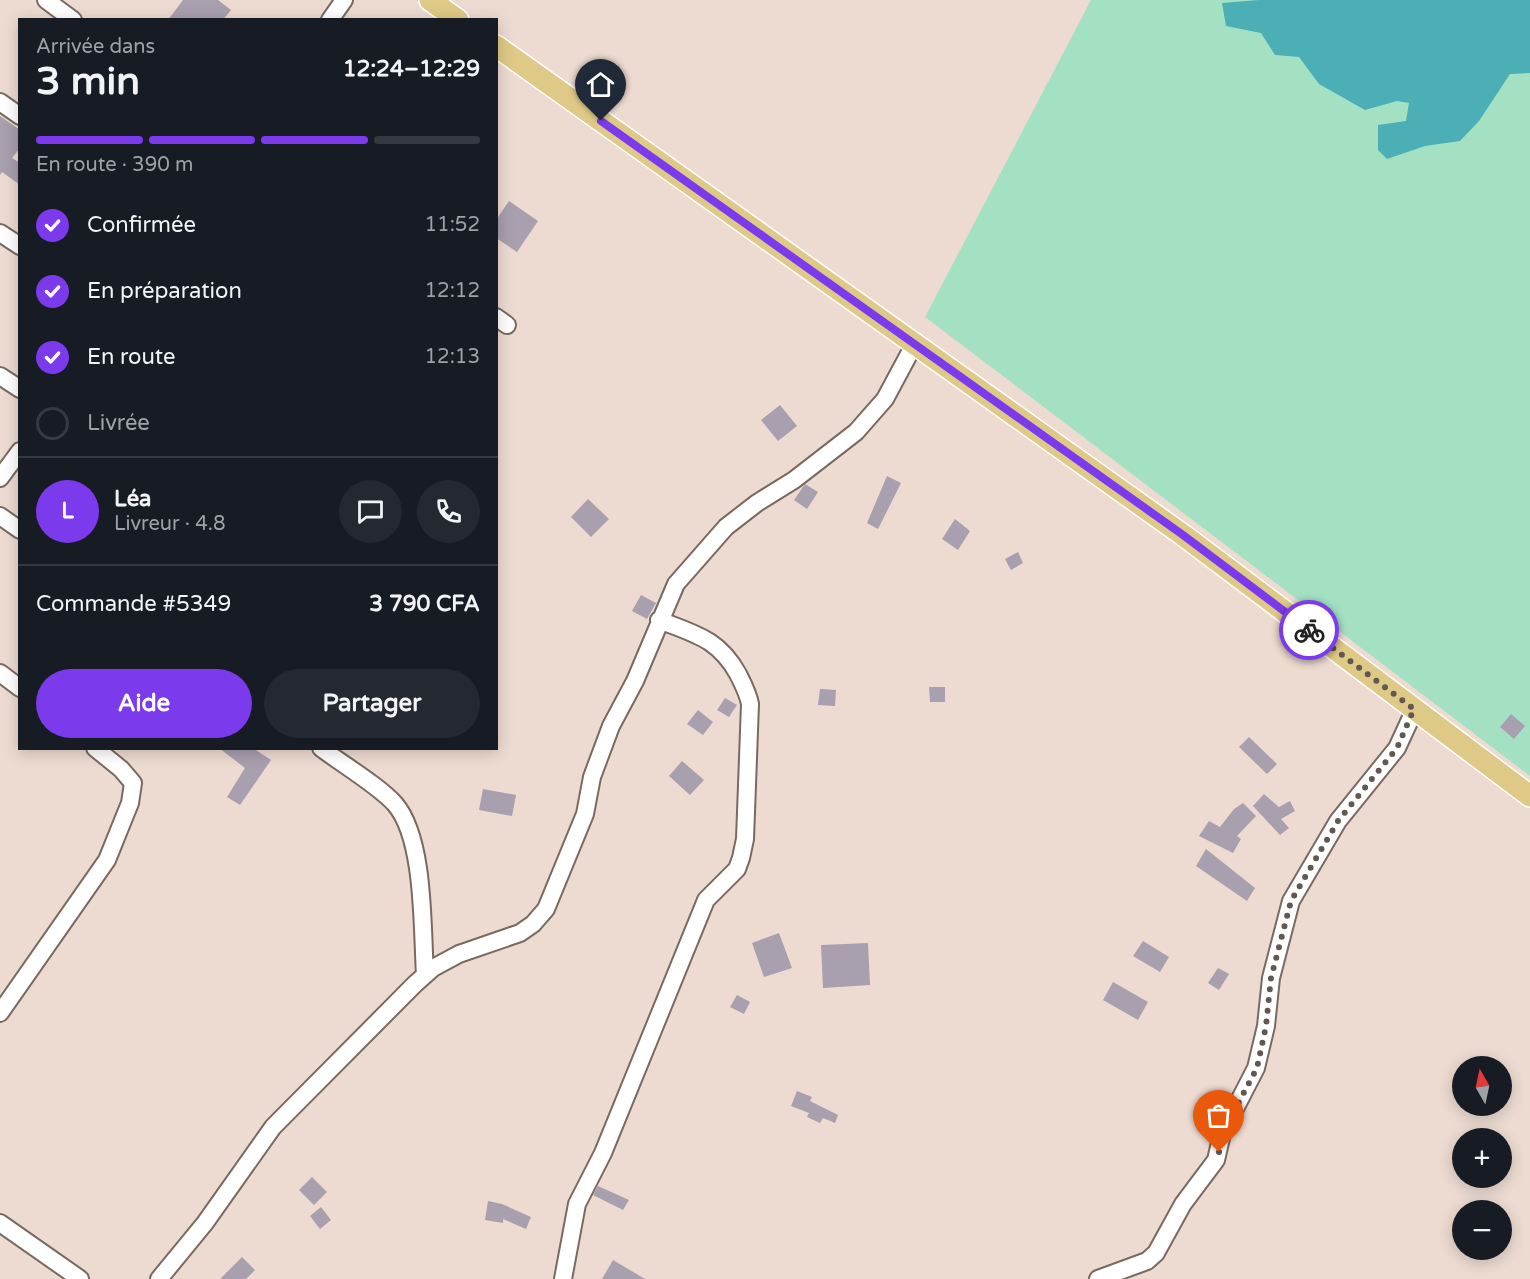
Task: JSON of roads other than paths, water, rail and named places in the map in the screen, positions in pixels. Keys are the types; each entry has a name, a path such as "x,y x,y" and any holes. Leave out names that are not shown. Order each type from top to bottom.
{"main road":[{"path":"430,0 455,18"},
{"path":"498,47 1183,535 1530,796"}],"street":[{"path":"46,0 70,18"},
{"path":"331,18 344,0"},
{"path":"0,102 18,115"},
{"path":"0,233 18,245"},
{"path":"159,1279 205,1224 273,1127 425,975 459,954 520,933 533,924 546,909 585,814 592,777 611,726 634,681 676,584 726,527 757,502 794,480 856,432 885,399 915,343"},
{"path":"0,376 18,388"},
{"path":"0,478 18,455"},
{"path":"0,516 18,529"},
{"path":"563,1279 577,1204 603,1153 706,900 737,869 745,838 750,704 747,691 727,655 718,646 710,640 659,620"},
{"path":"0,673 18,686"},
{"path":"1098,1279 1147,1261 1156,1253 1183,1204 1216,1160 1222,1134 1257,1068 1266,1026 1271,978 1291,901 1338,821 1397,748 1414,709"},
{"path":"1,1011 107,860 130,803 133,783 121,769 97,750"},
{"path":"324,750 394,802 408,823 415,844 425,975"},
{"path":"0,1223 80,1279"}],"water":[{"path":"1259,0 1530,0 1530,73 1510,74 1479,121 1460,141 1425,146 1387,159 1378,150 1378,125 1406,121 1409,103 1397,101 1365,110 1319,84 1299,57 1275,55 1261,33 1226,26 1222,3"}]}
